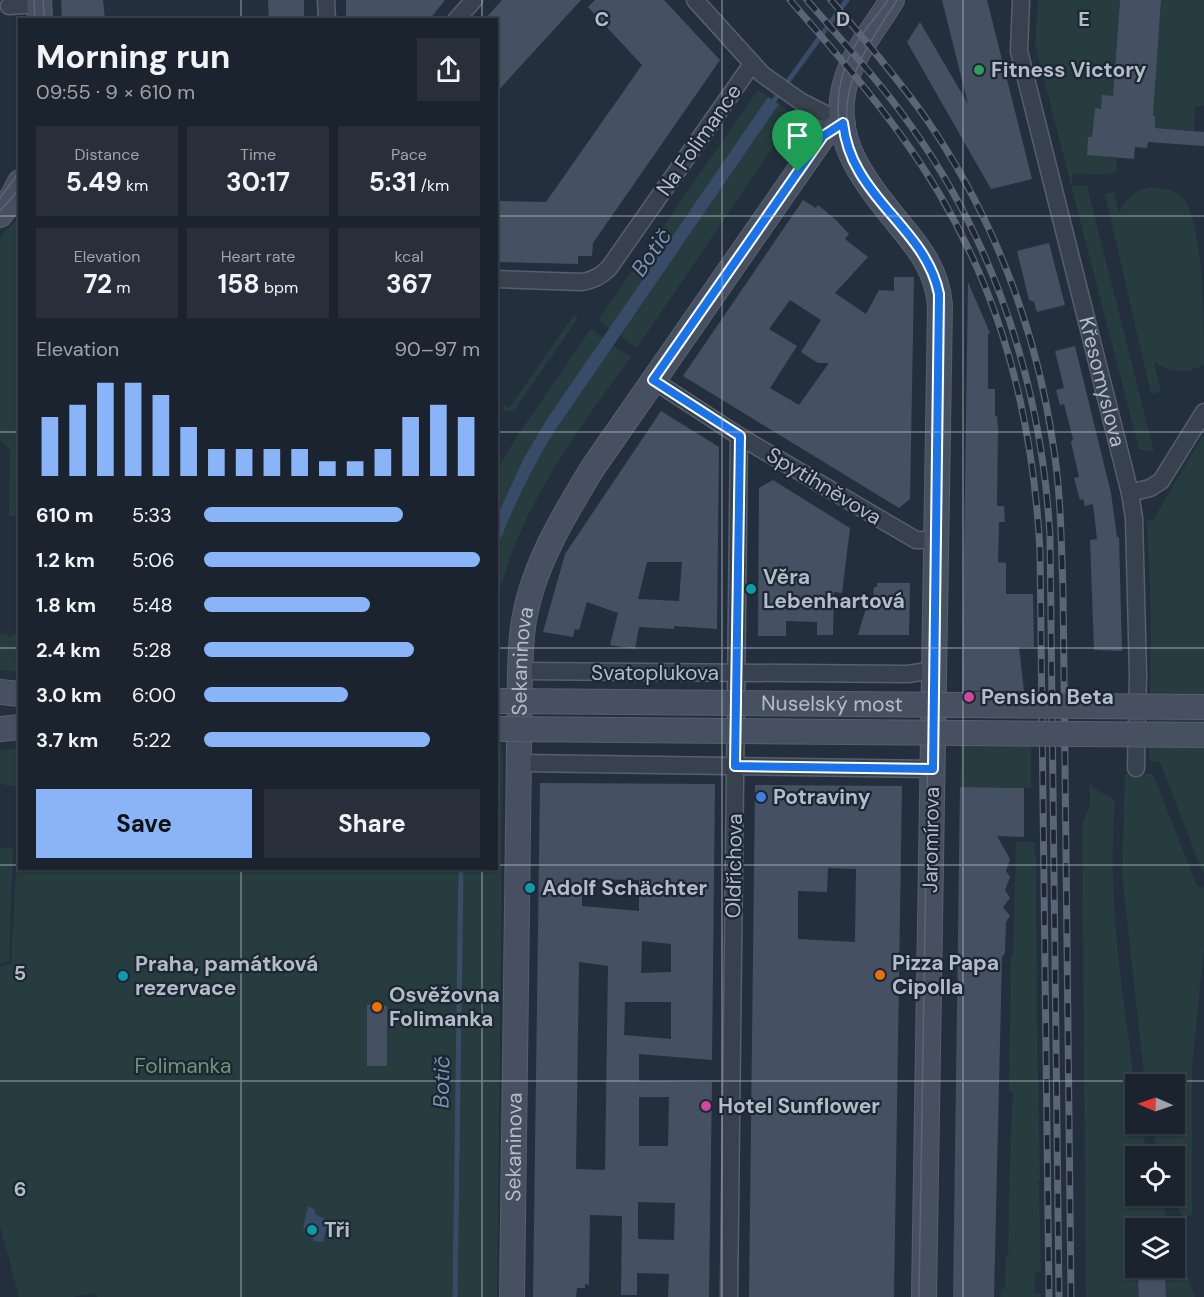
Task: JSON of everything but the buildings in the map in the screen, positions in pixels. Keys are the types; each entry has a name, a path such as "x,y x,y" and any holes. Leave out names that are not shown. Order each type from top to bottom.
{"main road":[{"path":"843,123 844,89 852,65 892,0"},
{"name":"Sekaninova","path":"512,1297 520,670 522,632 532,585 558,526 592,470 823,136 843,123"},
{"name":"Jaromírova","path":"843,123 850,154 859,172 926,258 937,285 940,304 924,1297"},
{"path":"0,204 18,183"},
{"path":"0,215 18,185"},
{"path":"0,692 18,694"},
{"name":"Nuselský most","path":"498,701 1204,707"},
{"path":"0,729 18,727"},
{"name":"Nuselský most","path":"498,729 1204,735"}],"street":[{"path":"326,0 327,18"},
{"path":"458,18 474,0"},
{"name":"Na Folimance","path":"695,0 757,69 800,101 843,123"},
{"name":"Křesomyslova","path":"1021,0 1019,51 1130,493 1134,518 1138,675 1136,768"},
{"path":"9,6 40,8"},
{"name":"Na Folimance","path":"498,279 582,282 603,274 757,69"},
{"name":"Spytihněvova","path":"653,380 740,436 915,540 932,540 936,543"},
{"path":"1130,493 1150,488 1161,481 1204,411"},
{"name":"Oldřichova","path":"729,1297 740,436"},
{"name":"Svatoplukova","path":"520,670 908,674 934,670"},
{"path":"520,763 933,769"}],"green space":[{"path":"1038,0 1120,0 1113,96 1101,109 1095,109 1092,137 1088,137 1087,154 1110,155 1110,158 1117,158 1116,173 1097,175 1073,173 1072,185 1087,186 1154,452 1139,449 1035,45"},
{"path":"1161,0 1204,0 1204,106 1195,106 1194,131 1155,128 1155,117 1153,116"},
{"path":"758,90 768,97 610,329 598,320"},
{"path":"779,104 791,113 791,120 637,348 620,336"},
{"path":"1150,187 1177,193 1184,199 1191,213 1196,231 1202,278 1204,347 1204,364 1198,368 1179,371 1154,362 1161,391 1151,394 1105,194 1114,192 1119,213 1131,196"},
{"path":"18,218 18,516 9,516 10,450 0,439 0,237"},
{"path":"574,315 578,318 514,411 506,412 502,406 509,408"},
{"path":"591,329 604,338 545,422 523,460 498,514 498,469 515,439"},
{"path":"613,345 631,357 570,444 534,504 506,569 498,599 498,545 513,506 533,466"},
{"path":"1204,434 1204,872 1160,762 1149,761 1151,615 1147,521 1153,520"},
{"path":"0,634 5,634 10,638 13,634 18,634 18,672 0,670"},
{"path":"962,720 1031,722 1031,788 960,787"},
{"name":"Folimanka","path":"498,723 503,759 497,1297 97,1297 95,1293 73,1297 19,1297 0,1226 0,967 11,964 18,833 18,870 498,870","holes":["377,1004 387,1006 387,1065 367,1065"]},
{"path":"18,748 17,786 0,784 0,750"},
{"path":"1125,774 1153,774 1197,886 1204,888 1204,947 1192,1066 1192,1215 1182,1217 1178,1206 1185,1206 1185,1146 1157,1146 1153,1134 1185,1134 1185,1074 1144,1074 1122,874"},
{"path":"1090,782 1093,788 1115,800 1114,908 1133,1074 1125,1074 1125,1134 1142,1134 1146,1146 1125,1146 1125,1206 1163,1206 1167,1218 1125,1218 1125,1278 1137,1278 1139,1297 1086,1297 1082,826 1090,805"},
{"path":"1016,842 1035,842 1036,856 1037,1016 1035,1020 1037,1020 1040,1181 1037,1184 1039,1185 1041,1272 1035,1273 1035,1293 1041,1293 1041,1297 1000,1297 1001,1289 1005,1289 1006,1256 1008,1255 1013,1092 1009,1091 1011,955 1013,955"},
{"path":"0,848 13,848 9,961 0,963"},
{"path":"1185,1268 1195,1297 1166,1297 1165,1278 1185,1278"}],"water":[{"path":"768,97 779,104 554,432 523,488 498,546 498,514 523,460 545,422"},
{"path":"308,1206 315,1210 315,1214 328,1221 323,1242 313,1241 314,1235 306,1234 308,1229 303,1228"}],"waterway":[{"name":"Botič","path":"770,106 847,0"},
{"name":"Botič","path":"455,1297 461,870"}],"tram line":[{"path":"34,0 35,18"},
{"path":"43,0 45,18"},
{"path":"888,0 849,57 839,93 838,111 844,147 850,164 869,196 920,260 927,274 935,308 919,1297"},
{"path":"897,0 862,57 848,96 847,117 849,138 863,170 928,254 941,282 945,305 941,547"},
{"path":"0,198 18,174"},
{"path":"0,211 18,190"}],"railway":[{"path":"790,0 900,134 932,182 960,231 983,281 1002,332 1028,439 1040,551 1049,1297"},
{"path":"807,0 911,126 941,172 968,220 991,270 1010,321 1037,427 1050,537 1059,1297"},
{"path":"831,0 925,117 971,193 1008,273 1023,315 1045,400 1058,480 1063,589 1071,1297"}],"place":[{"name":"Fitness Victory","path":"979,70"},
{"name":"Věra Lebenhartová","path":"751,589"},
{"name":"Pension Beta","path":"969,697"},
{"name":"Potraviny","path":"761,797"},
{"name":"Adolf Schӓchter","path":"530,888"},
{"name":"Pizza Papa Cipolla","path":"880,975"},
{"name":"Praha, památková rezervace","path":"123,976"},
{"name":"Osvěžovna Folimanka","path":"377,1007"},
{"name":"Hotel Sunflower","path":"706,1106"},
{"name":"Tři","path":"312,1230"}],"route":[{"path":"843,123 850,154 859,172 926,258 937,285 940,304 933,769 735,766 740,436 653,380 798,172 823,136 843,123"}]}
